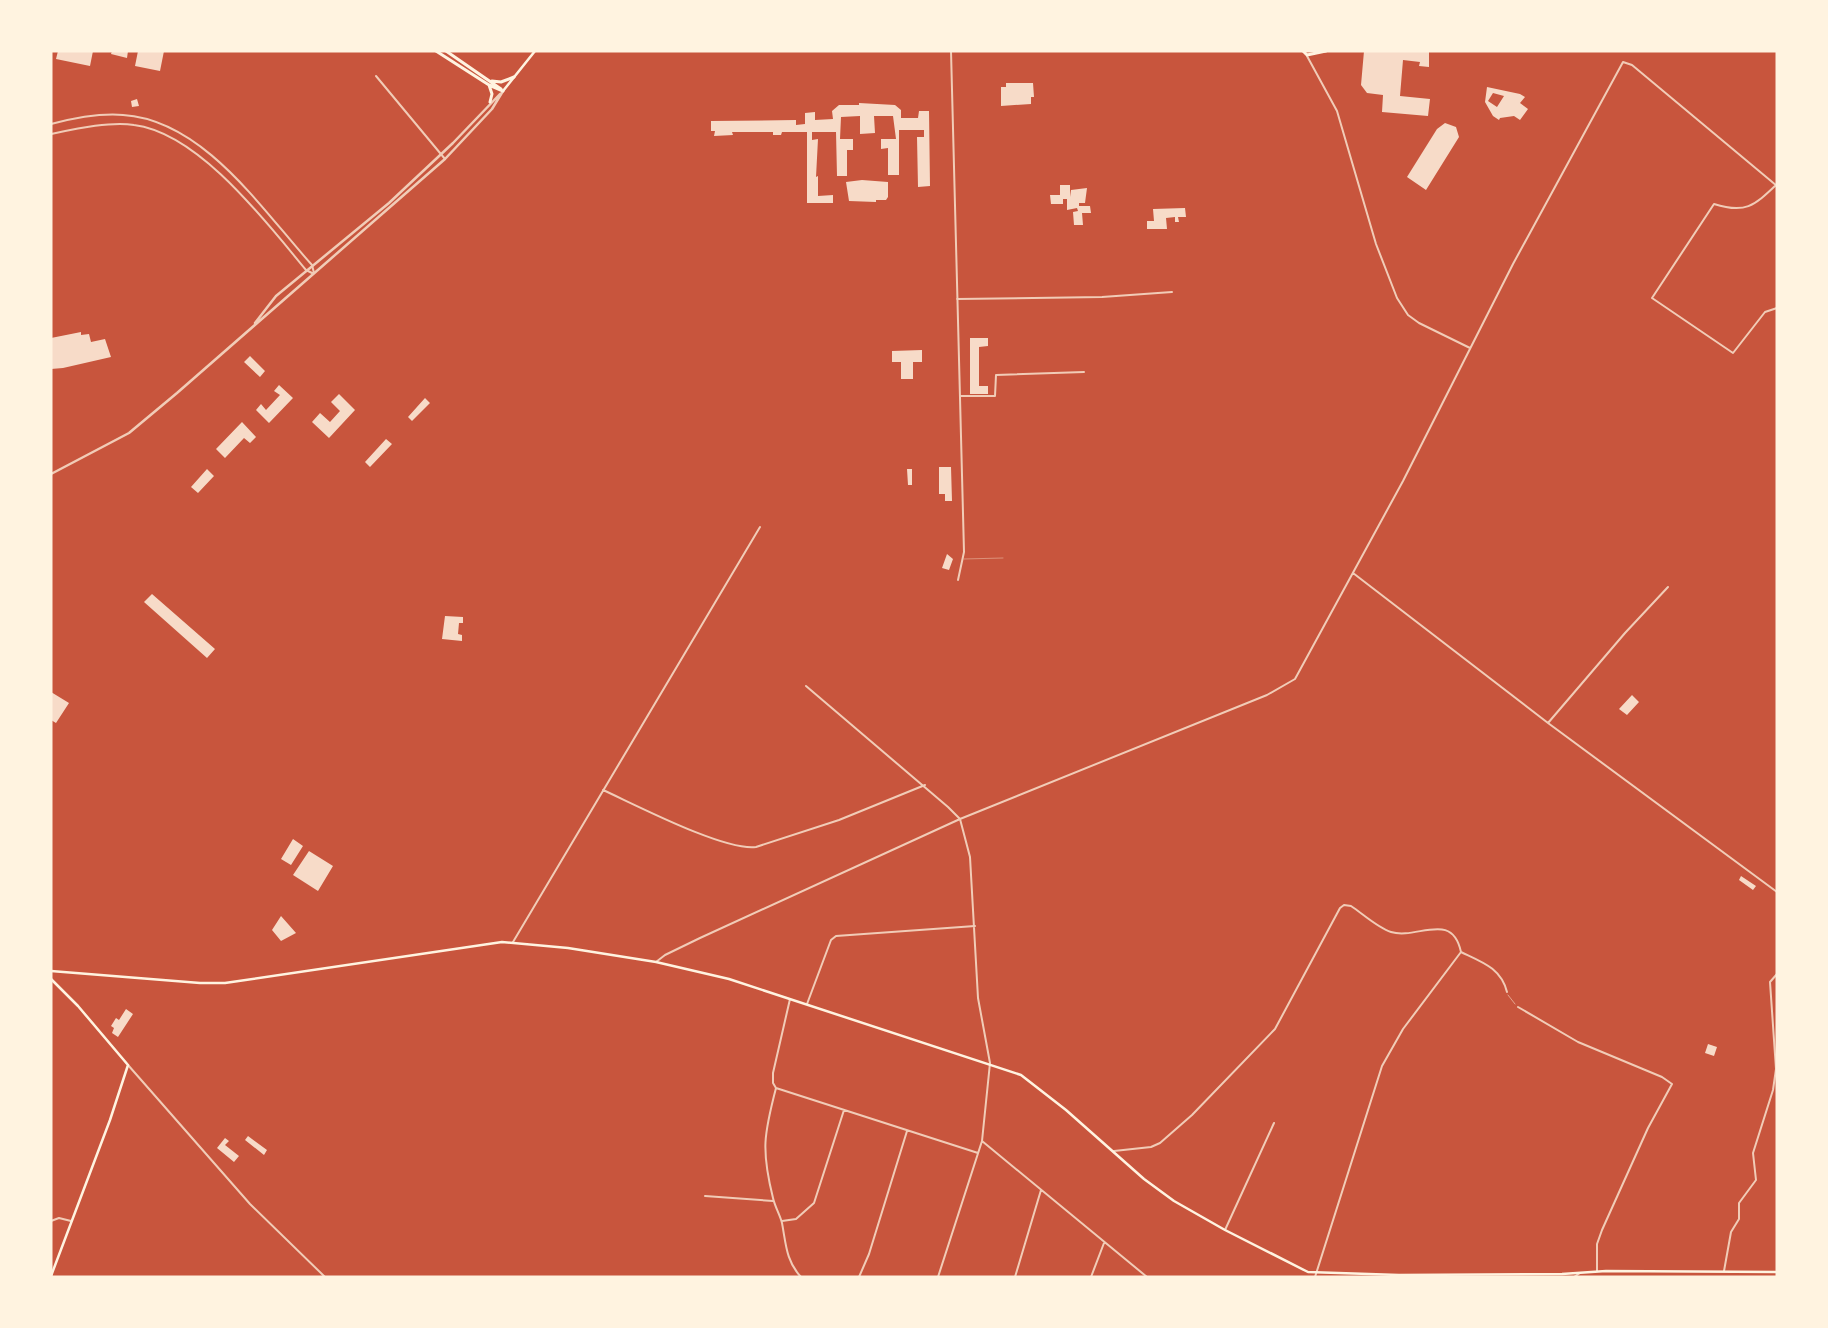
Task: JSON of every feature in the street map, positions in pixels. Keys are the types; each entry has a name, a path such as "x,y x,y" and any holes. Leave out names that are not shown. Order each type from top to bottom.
{"highway":[{"path":"436,51 489,85 503,91"},
{"path":"446,51 503,91"},
{"path":"1303,51 1307,55 1326,51"},
{"path":"491,81 502,82 514,77"},
{"path":"489,85 492,94 490,102"}],"main road":[{"path":"503,91 535,51"},
{"path":"51,971 200,984 225,983 492,943 513,942 568,948 656,962 696,970 745,984 990,1063 1028,1079 1113,1152 1174,1201 1225,1230 1302,1270 1316,1275 1777,1272"},
{"path":"51,979 78,1006 128,1065 110,1120 51,1276"}],"street":[{"path":"951,51 964,559 958,580"},
{"path":"1307,55 1337,111 1376,244 1397,298 1408,315 1419,323 1470,348"},
{"path":"656,962 665,955 700,938 960,819 1267,696 1295,679 1305,664 1403,481 1470,348 1623,62 1632,65 1776,186 1755,205 1730,209 1714,204 1652,298 1733,353 1765,312 1777,308"},
{"path":"376,76 445,159"},
{"path":"252,327 276,296 388,203 441,155 490,102 503,91"},
{"path":"51,474 136,428 445,159 492,109 503,91"},
{"path":"51,124 98,115 123,114 143,118 168,127 215,158 312,265 314,273"},
{"path":"51,134 123,124 144,127 164,134 181,143 213,167 306,270 314,273"},
{"path":"164,134 168,127"},
{"path":"957,299 1102,297 1172,292"},
{"path":"960,396 995,396 996,374 1084,372"},
{"path":"513,942 760,527"},
{"path":"1353,573 1548,722 1777,892"},
{"path":"1548,722 1625,632 1668,587"},
{"path":"806,686 925,785 960,819 970,857 978,998 990,1063 982,1141 938,1277"},
{"path":"603,790 720,842 746,849 830,823 925,785"},
{"path":"1113,1152 1151,1147 1160,1143 1192,1115 1275,1029 1340,908 1344,905 1351,906 1391,932 1440,929 1452,934 1459,942 1461,952 1403,1029 1382,1066 1316,1275"},
{"path":"807,1004 831,940 836,936 975,926"},
{"path":"1461,952 1488,965 1500,975 1504,980 1507,992"},
{"path":"1720,1277 1731,1232 1739,1219 1739,1203 1756,1180 1753,1153 1774,1084 1776,1051 1770,982 1777,974"},
{"path":"790,999 773,1073 773,1083 776,1088 978,1153"},
{"path":"1518,1007 1578,1042 1662,1077 1672,1084 1648,1128 1602,1230 1597,1244 1597,1272"},
{"path":"128,1065 250,1204 325,1277"},
{"path":"776,1088 764,1135 767,1170 774,1201 782,1221 786,1254 801,1277"},
{"path":"782,1221 796,1219 814,1204 844,1110"},
{"path":"1225,1230 1274,1123"},
{"path":"859,1277 869,1254 907,1131"},
{"path":"982,1141 1147,1277"},
{"path":"1015,1277 1042,1190"},
{"path":"705,1196 774,1201"},
{"path":"51,1221 59,1218 72,1221"},
{"path":"1091,1277 1104,1242"},
{"path":"1574,1277 1580,1273"}],"lane":[{"path":"964,559 1003,558"}],"path":[{"path":"1507,992 1511,1001 1518,1007"}],"building":[{"path":"58,51 93,51 90,66 56,59"},
{"path":"112,51 128,51 127,58 111,54"},
{"path":"138,51 164,51 160,71 135,66"},
{"path":"1364,51 1429,51 1429,67 1419,66 1420,62 1403,60 1400,96 1430,99 1428,116 1382,112 1383,95 1367,93 1361,85"},
{"path":"1006,83 1033,83 1034,97 1031,97 1031,104 1001,106 1001,87 1006,87"},
{"path":"1487,87 1520,94 1525,97 1520,103 1528,109 1520,120 1514,116 1500,118 1499,120 1493,116 1485,102","holes":["1493,93 1504,96 1497,107 1488,101"]},
{"path":"137,99 139,106 132,107 131,101"},
{"path":"859,103 895,105 901,110 901,118 918,118 919,111 929,111 930,186 918,187 917,137 924,137 924,130 899,130 899,175 888,175 888,148 881,149 881,139 896,139 893,116 874,116 875,133 860,134 860,116 841,117 840,139 853,139 853,150 847,150 847,176 837,176 836,132 812,132 812,140 818,139 816,177 818,176 818,196 833,195 833,203 807,203 807,132 782,132 781,135 773,135 773,132 732,132 733,135 714,136 715,131 711,131 711,121 796,120 796,125 805,124 805,113 815,112 815,120 833,119 832,111 839,105 859,105"},
{"path":"1445,123 1456,127 1459,137 1426,190 1407,177 1437,129"},
{"path":"862,180 888,182 888,197 886,200 876,200 876,202 849,201 846,182"},
{"path":"1060,185 1070,185 1070,197 1071,190 1087,188 1085,203 1079,203 1079,206 1090,206 1091,213 1082,213 1083,225 1074,225 1073,212 1078,211 1077,208 1067,210 1067,199 1063,199 1063,204 1051,204 1050,195 1060,195"},
{"path":"1185,208 1186,217 1178,217 1179,222 1175,222 1175,217 1166,218 1167,229 1147,229 1147,221 1154,221 1153,209"},
{"path":"81,332 81,335 89,334 91,342 105,339 111,357 51,369 51,338"},
{"path":"970,338 988,338 988,346 979,347 979,386 988,386 988,394 970,394"},
{"path":"922,350 922,362 913,362 913,379 901,379 901,362 892,362 892,351"},
{"path":"250,356 265,371 260,377 244,362"},
{"path":"279,385 293,398 269,423 256,410 261,404 266,410 280,395 274,391"},
{"path":"339,394 355,410 329,438 312,422 320,413 330,422 340,411 331,402"},
{"path":"425,398 430,403 412,421 408,417"},
{"path":"242,422 256,437 250,443 244,438 225,458 216,449"},
{"path":"386,439 392,444 370,467 365,462"},
{"path":"939,467 951,467 952,501 945,501 945,494 939,494"},
{"path":"207,469 214,476 198,493 191,487"},
{"path":"907,469 912,469 912,485 908,485"},
{"path":"947,554 953,559 949,570 942,568"},
{"path":"152,594 215,649 207,658 144,602"},
{"path":"445,616 463,617 463,623 459,623 458,634 462,635 462,641 442,639"},
{"path":"51,692 69,703 56,723 51,720"},
{"path":"1632,695 1639,702 1627,715 1619,709"},
{"path":"293,839 303,846 291,865 281,859"},
{"path":"309,851 333,866 318,891 293,875"},
{"path":"1741,876 1756,886 1753,890 1739,880"},
{"path":"281,916 296,933 281,941 272,930"},
{"path":"126,1009 133,1014 118,1037 112,1033 114,1028 111,1026 116,1018 119,1020"},
{"path":"1708,1044 1717,1047 1714,1056 1705,1053"},
{"path":"248,1136 267,1150 264,1155 245,1140"},
{"path":"225,1138 229,1141 225,1145 239,1156 234,1162 217,1148"}]}
